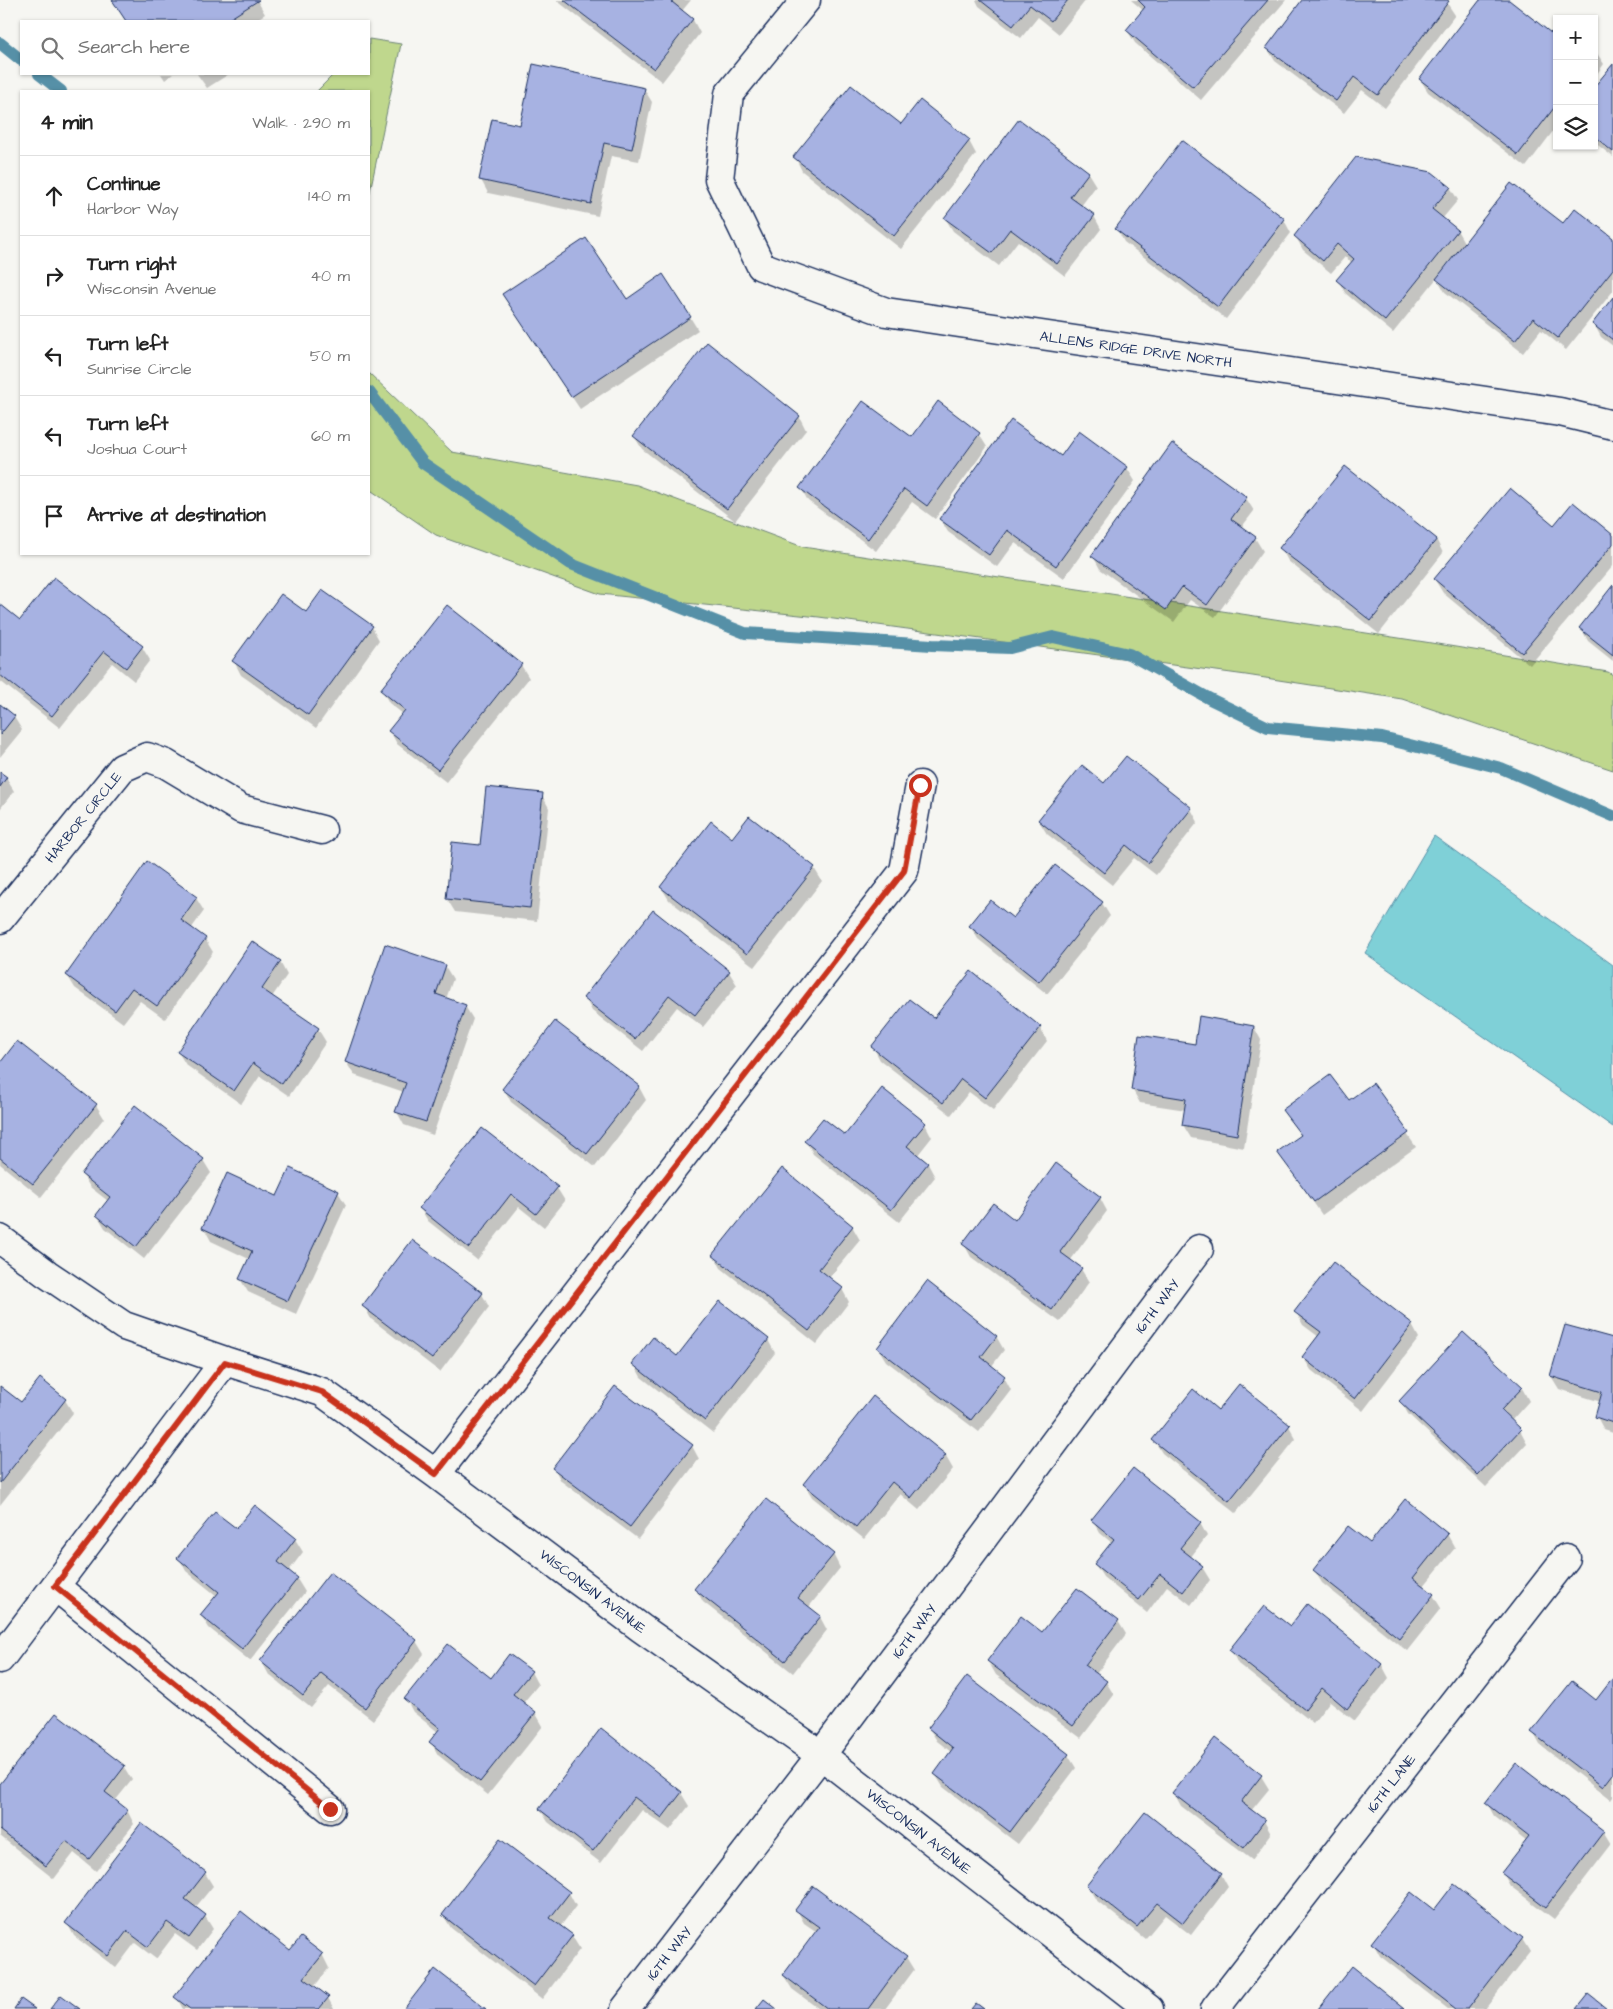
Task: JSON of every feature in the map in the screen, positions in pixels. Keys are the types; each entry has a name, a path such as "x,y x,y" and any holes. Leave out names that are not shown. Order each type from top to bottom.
{"street":[{"name":"ALLENS RIDGE DRIVE NORTH","path":"806,0 730,94 719,179 760,266 886,312 1560,412 1613,426"},
{"name":"HARBOR CIRCLE","path":"0,919 122,768 147,757 166,764 241,809 322,830"},
{"path":"436,1474 904,871 920,785"},
{"name":"WISCONSIN AVENUE","path":"0,1239 47,1274 124,1326 225,1362 322,1392 436,1474 641,1628 821,1756 1149,2009"},
{"name":"16TH WAY","path":"625,2009 821,1756 1199,1249"},
{"path":"0,1659 225,1362"},
{"name":"16TH LANE","path":"1215,2009 1566,1558"},
{"path":"55,1586 330,1809"}],"green space":[{"path":"370,39 401,44 370,191 370,90 318,90 333,75 370,75"},
{"path":"370,374 452,452 637,485 803,547 1425,642 1608,672 1613,675 1613,770 1402,699 1246,675 819,617 600,594 436,535 370,490"}],"water":[{"path":"1434,836 1613,965 1613,1127 1365,953"}],"building":[{"path":"112,0 259,0 228,20 125,20"},
{"path":"564,0 673,0 672,2 693,19 654,69"},
{"path":"980,0 1068,0 1051,21 1030,5 1013,26"},
{"path":"1138,0 1268,0 1193,87 1126,30 1145,7"},
{"path":"1302,0 1449,1 1378,95 1354,77 1336,101 1266,48"},
{"path":"1480,0 1509,0 1551,33 1553,31 1553,109 1518,155 1419,79"},
{"path":"533,64 645,88 632,149 604,143 591,204 479,180 492,119 520,125"},
{"path":"1613,64 1613,152 1598,139 1598,82"},
{"path":"851,85 901,124 920,100 970,140 894,236 793,157"},
{"path":"1019,119 1089,172 1070,197 1095,215 1057,264 1010,229 992,253 944,218"},
{"path":"1182,140 1285,219 1218,307 1115,229"},
{"path":"1356,157 1432,172 1451,187 1432,209 1458,230 1385,321 1336,280 1354,259 1337,244 1323,261 1294,236"},
{"path":"1511,183 1563,223 1575,208 1613,238 1613,269 1558,338 1533,318 1515,341 1436,279"},
{"path":"586,238 627,299 663,274 691,317 571,397 502,294"},
{"path":"1613,297 1613,340 1592,324"},
{"path":"707,342 800,416 727,509 633,436"},
{"path":"863,401 912,437 938,401 980,433 927,506 904,489 868,539 799,488"},
{"path":"1011,420 1061,456 1079,431 1128,467 1056,566 1007,530 989,555 939,519"},
{"path":"1172,443 1247,497 1231,519 1256,537 1207,605 1182,587 1166,610 1091,556"},
{"path":"1345,466 1437,539 1371,621 1279,548"},
{"path":"1510,488 1554,525 1573,502 1613,535 1613,544 1522,653 1434,579"},
{"path":"54,577 143,646 126,668 104,651 52,716 0,675 0,604 20,620"},
{"path":"1613,585 1613,655 1579,628"},
{"path":"322,590 373,626 308,715 232,661 281,594 306,612"},
{"path":"447,605 522,664 438,770 388,731 405,710 380,690"},
{"path":"0,704 15,716 0,735"},
{"path":"1126,756 1192,808 1148,863 1126,845 1104,873 1038,820 1082,765 1104,783"},
{"path":"0,772 7,777 0,787"},
{"path":"486,787 543,793 530,908 446,899 452,842 480,845"},
{"path":"749,816 815,867 747,954 660,887 711,821 732,838"},
{"path":"147,861 197,897 181,920 206,938 157,1006 132,988 115,1011 66,975"},
{"path":"1055,865 1103,902 1039,982 969,926 990,900 1013,918"},
{"path":"653,910 730,971 695,1015 669,995 635,1039 583,998"},
{"path":"252,941 281,961 262,989 319,1028 282,1084 253,1063 234,1091 177,1052"},
{"path":"385,944 446,965 436,994 466,1005 426,1122 395,1112 406,1083 345,1062"},
{"path":"971,971 1041,1027 985,1098 961,1079 943,1103 871,1047 909,999 934,1018"},
{"path":"1199,1016 1254,1026 1237,1135 1182,1125 1186,1099 1131,1090 1139,1035 1195,1044"},
{"path":"555,1021 640,1086 587,1154 502,1089"},
{"path":"17,1041 97,1104 33,1184 0,1158 0,1063"},
{"path":"1330,1075 1349,1100 1373,1083 1409,1133 1314,1202 1277,1152 1301,1135 1282,1110"},
{"path":"882,1088 926,1123 907,1146 928,1163 891,1210 804,1141 823,1118 845,1135"},
{"path":"135,1105 204,1159 136,1247 96,1215 110,1197 81,1174"},
{"path":"482,1128 558,1187 536,1214 511,1194 469,1248 419,1208"},
{"path":"1056,1163 1101,1197 1060,1252 1082,1268 1052,1310 962,1244 993,1203 1015,1220"},
{"path":"290,1168 339,1191 288,1301 239,1279 252,1251 202,1228 227,1173 277,1196"},
{"path":"782,1168 853,1226 819,1269 843,1288 809,1331 712,1255"},
{"path":"412,1240 483,1293 432,1359 362,1306"},
{"path":"1333,1262 1413,1324 1355,1399 1302,1357 1321,1332 1294,1312"},
{"path":"927,1281 997,1336 981,1357 1005,1376 971,1420 877,1348"},
{"path":"720,1301 769,1339 705,1421 632,1364 653,1337 677,1356"},
{"path":"1565,1325 1613,1338 1613,1423 1595,1417 1602,1392 1550,1376"},
{"path":"1463,1332 1523,1387 1501,1410 1521,1429 1478,1475 1399,1401"},
{"path":"40,1378 66,1399 0,1483 0,1386 21,1402"},
{"path":"1239,1384 1290,1425 1229,1501 1152,1440 1193,1389 1218,1410"},
{"path":"615,1386 693,1445 630,1527 552,1468"},
{"path":"873,1396 946,1455 911,1498 892,1482 856,1527 803,1484"},
{"path":"1133,1468 1201,1522 1180,1548 1203,1566 1183,1592 1160,1574 1139,1600 1094,1564 1114,1539 1091,1520"},
{"path":"766,1499 834,1554 798,1598 821,1616 785,1661 694,1589"},
{"path":"1405,1499 1448,1534 1413,1578 1434,1594 1399,1638 1313,1570 1348,1526 1370,1543"},
{"path":"255,1505 296,1538 278,1562 298,1578 242,1649 200,1615 219,1592 177,1558 215,1512 236,1528"},
{"path":"330,1572 417,1640 365,1708 321,1673 303,1696 260,1661"},
{"path":"1077,1588 1119,1620 1085,1665 1107,1681 1073,1726 987,1661 1021,1616 1042,1632"},
{"path":"1307,1604 1382,1664 1347,1709 1322,1688 1305,1710 1229,1650 1264,1606 1290,1626"},
{"path":"448,1644 491,1678 509,1654 532,1671 513,1694 536,1712 480,1782 429,1742 440,1728 404,1699"},
{"path":"967,1676 1069,1754 1010,1832 934,1774 953,1748 928,1728"},
{"path":"1613,1678 1613,1774 1603,1787 1531,1732 1572,1681 1596,1700"},
{"path":"56,1713 125,1766 105,1792 128,1810 89,1859 66,1841 46,1866 0,1830 0,1784"},
{"path":"601,1728 682,1792 662,1818 634,1797 593,1851 539,1809"},
{"path":"1215,1738 1262,1775 1241,1802 1265,1820 1244,1848 1172,1793"},
{"path":"1516,1763 1604,1831 1546,1907 1501,1873 1529,1837 1485,1803"},
{"path":"1145,1812 1222,1873 1183,1923 1157,1903 1137,1927 1086,1886"},
{"path":"141,1823 206,1872 185,1899 206,1915 189,1938 167,1922 148,1947 127,1931 108,1956 65,1923"},
{"path":"500,1839 570,1892 550,1918 573,1935 534,1986 442,1915"},
{"path":"1454,1884 1523,1938 1468,2009 1456,2009 1371,1943 1411,1892 1434,1910"},
{"path":"813,1886 907,1956 868,2009 828,2009 783,1975 819,1927 795,1910"},
{"path":"241,1911 290,1950 301,1937 323,1954 304,1978 329,1997 319,2009 190,2009 174,1997"},
{"path":"1352,1966 1405,2009 1318,2009"},
{"path":"435,1969 486,2009 404,2009"},
{"path":"1588,1994 1607,2009 1576,2009"},
{"path":"61,1995 80,2009 50,2009"},
{"path":"21,1999 35,2009 14,2009"},
{"path":"764,1999 777,2009 756,2009"},
{"path":"976,2003 984,2009 971,2009"}],"waterway":[{"path":"0,43 20,59"},
{"path":"40,75 60,90"},
{"path":"370,393 423,463 571,564 745,633 1010,648 1053,637 1129,654 1210,699 1268,727 1382,738 1501,768 1613,816"}],"route":[{"path":"330,1809 55,1586 225,1362 322,1392 436,1474 904,871 920,785"}]}
